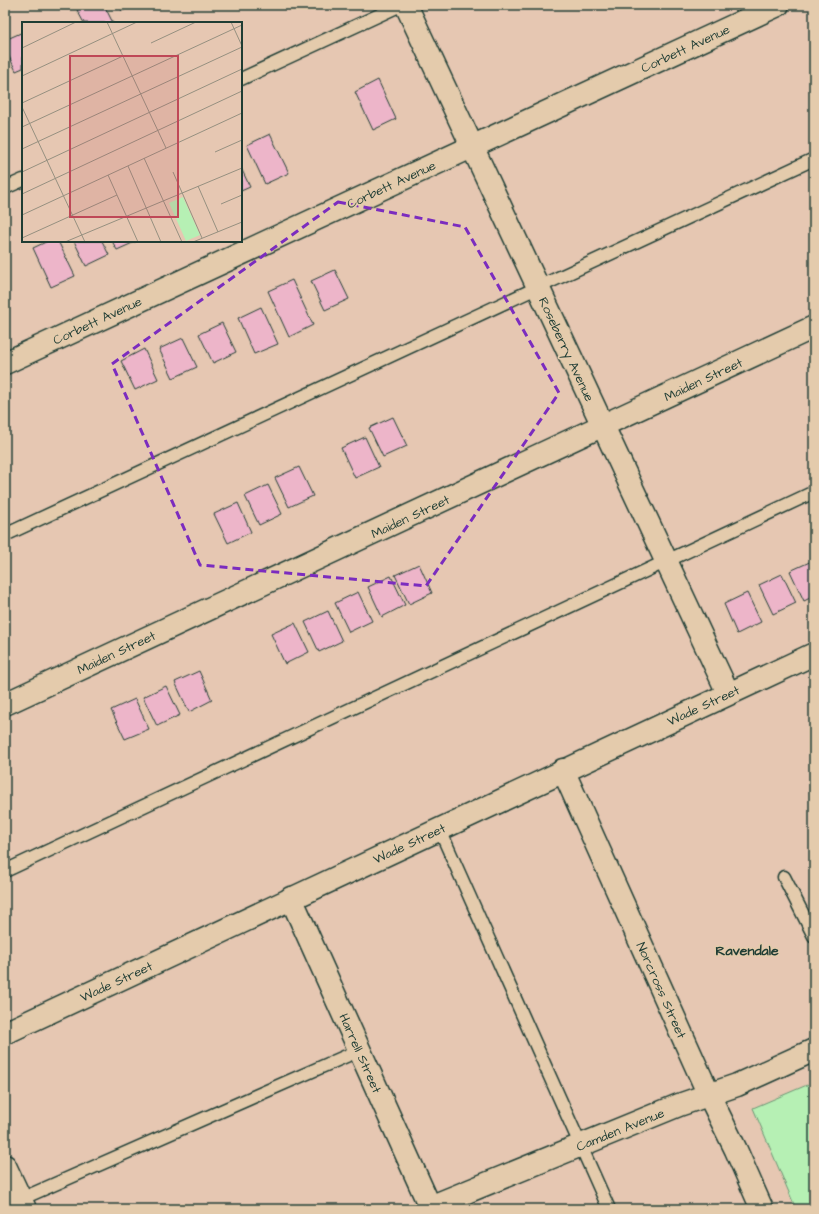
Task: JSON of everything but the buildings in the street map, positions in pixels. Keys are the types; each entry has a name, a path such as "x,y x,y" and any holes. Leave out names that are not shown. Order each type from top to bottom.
{"street":[{"name":"Roseberry Avenue","path":"406,5 728,693"},
{"name":"Corbett Avenue","path":"5,363 778,5"},
{"name":"Maiden Street","path":"5,704 814,327"},
{"name":"Wade Street","path":"5,1033 439,828 814,654"},
{"name":"Norcross Street","path":"563,770 708,1095 736,1150 762,1209"},
{"name":"Harrell Street","path":"291,898 360,1050 429,1208"},
{"name":"Camden Avenue","path":"429,1208 679,1105 737,1085 814,1050"},
{"path":"5,1166 17,1205"}],"lane":[{"path":"242,79 401,5"},
{"path":"5,535 537,286 814,159"},
{"path":"5,188 22,180"},
{"path":"5,870 814,492"},
{"path":"439,828 609,1209"},
{"path":"784,877 814,936"},
{"path":"17,1205 360,1050"}],"highlighted area":[{"path":"338,202 465,227 559,393 426,586 200,565 112,364"}],"green space":[{"path":"814,1082 814,1209 796,1209 753,1108"}],"district":[{"name":"Ravendale","path":"747,950"}]}
